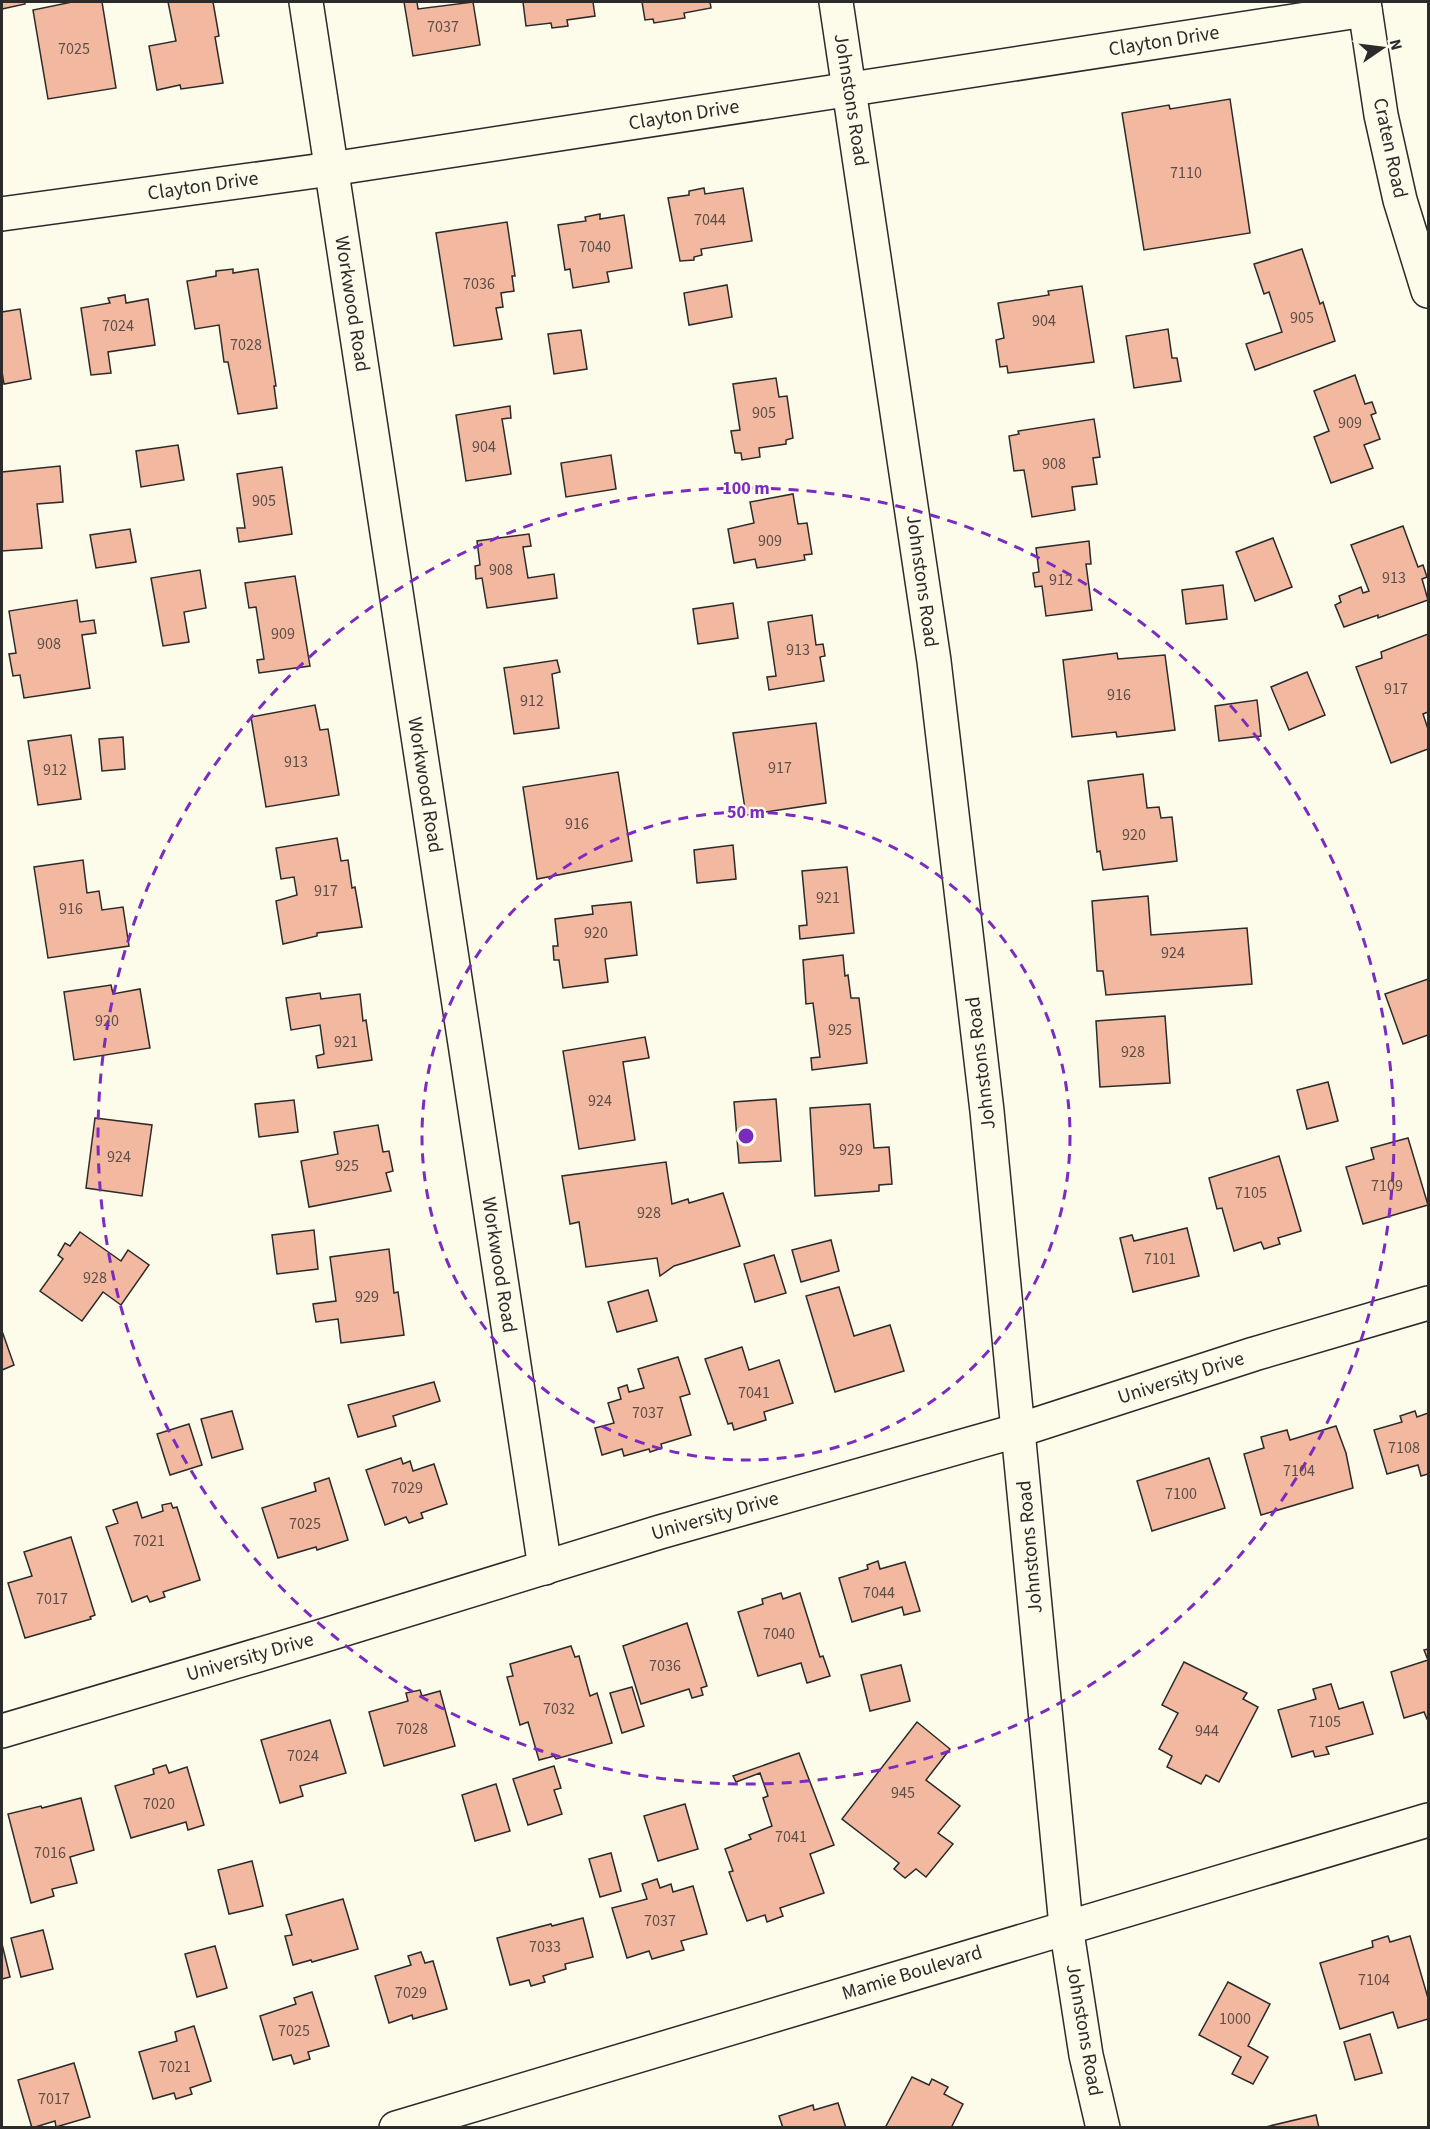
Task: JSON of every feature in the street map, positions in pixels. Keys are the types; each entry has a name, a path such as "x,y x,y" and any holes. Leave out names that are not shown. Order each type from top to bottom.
{"street":[{"name":"Workwood Road","path":"306,2 545,1568"},
{"name":"Johnstons Road","path":"836,2 934,661 987,1111 1066,1926 1086,2055 1103,2127"},
{"name":"Clayton Drive","path":"2,214 331,169 849,90 1365,6"},
{"name":"Craten Road","path":"1365,6 1381,115 1400,200 1428,291"},
{"name":"University Drive","path":"2,1731 310,1640 672,1528 1019,1430 1254,1354 1428,1303"},
{"name":"Mamie Boulevard","path":"396,2127 1428,1820"}],"building":[{"path":"2,2 25,2 25,4 2,9"},
{"path":"72,2 102,2 116,88 48,99 33,10"},
{"path":"168,2 213,2 219,36 215,37 223,83 181,89 180,85 157,90 149,46 176,41"},
{"path":"404,2 417,2 418,9 473,2 480,45 413,56"},
{"path":"523,2 593,2 595,16 567,20 568,26 552,28 551,23 526,26"},
{"path":"642,2 710,2 711,8 684,13 685,18 654,23 653,19 645,20"},
{"path":"1230,99 1250,233 1144,250 1122,113 1169,105 1170,109"},
{"path":"704,188 705,194 743,188 752,241 701,249 702,255 694,257 694,260 680,261 668,198 689,195 689,191"},
{"path":"600,214 600,219 624,215 632,268 607,272 609,282 573,288 570,269 565,270 558,225 586,221 585,217"},
{"path":"507,222 515,276 512,276 514,291 501,293 503,307 496,308 502,339 454,346 436,233"},
{"path":"1302,249 1320,304 1323,302 1335,341 1255,370 1246,344 1282,332 1269,292 1264,294 1254,264"},
{"path":"233,269 233,273 258,269 276,386 274,386 277,408 238,414 228,362 224,362 219,325 195,329 187,281 216,276 216,271"},
{"path":"727,285 732,317 689,325 684,293"},
{"path":"1082,286 1094,362 1008,373 1007,366 1000,367 996,340 1004,338 998,303 1049,295 1048,291"},
{"path":"125,295 126,303 148,299 155,345 108,352 111,373 91,375 81,308 110,303 108,298"},
{"path":"20,309 31,379 4,384 2,312"},
{"path":"1168,329 1172,358 1177,358 1181,381 1134,388 1126,336"},
{"path":"581,330 587,369 554,374 548,334"},
{"path":"1355,375 1365,404 1372,402 1376,413 1371,415 1380,439 1364,445 1373,468 1331,483 1314,437 1329,431 1314,391"},
{"path":"776,378 779,397 787,396 793,438 786,440 786,444 759,448 760,457 742,460 741,453 735,453 731,431 740,430 733,384"},
{"path":"510,406 511,418 502,419 511,474 466,481 456,415"},
{"path":"1094,419 1100,457 1093,458 1097,484 1072,487 1075,510 1032,517 1024,470 1014,471 1009,436 1019,434 1018,431"},
{"path":"178,445 184,480 141,487 136,451"},
{"path":"611,455 616,489 566,497 561,463"},
{"path":"60,466 63,502 37,504 42,548 2,551 2,472"},
{"path":"282,467 292,534 239,542 237,528 245,528 237,474"},
{"path":"793,494 798,524 807,523 812,554 804,555 805,560 757,568 755,559 734,563 728,529 754,523 750,502"},
{"path":"1403,526 1418,567 1423,565 1427,577 1422,579 1428,600 1378,618 1378,615 1344,627 1335,605 1341,602 1339,596 1361,587 1363,593 1369,591 1351,545"},
{"path":"130,529 136,562 96,568 90,535"},
{"path":"529,534 531,546 523,547 528,578 554,574 557,598 487,608 482,578 476,579 475,566 480,565 477,541"},
{"path":"1273,538 1292,587 1255,601 1236,552"},
{"path":"1089,541 1091,564 1086,564 1092,610 1046,616 1042,586 1035,587 1033,573 1039,572 1036,548"},
{"path":"200,570 206,608 184,612 189,642 163,646 151,578"},
{"path":"295,576 310,666 259,673 257,660 264,659 256,607 249,608 245,583"},
{"path":"1223,585 1227,619 1186,624 1182,590"},
{"path":"77,600 80,622 94,620 96,633 82,635 90,688 24,698 20,675 13,676 9,654 16,653 9,611"},
{"path":"733,603 738,638 698,644 693,609"},
{"path":"812,615 816,645 823,644 825,656 820,657 824,681 769,690 767,677 776,676 768,622"},
{"path":"1428,634 1428,712 1423,714 1428,729 1428,749 1391,763 1356,667 1382,658 1381,652"},
{"path":"1117,653 1118,659 1165,655 1175,730 1117,737 1116,732 1072,737 1063,660"},
{"path":"557,660 560,672 552,674 559,728 514,734 504,668"},
{"path":"1307,672 1325,715 1289,730 1271,687"},
{"path":"1257,700 1261,736 1219,741 1215,706"},
{"path":"315,705 320,730 328,729 339,795 266,807 251,717"},
{"path":"816,723 826,803 746,815 733,733"},
{"path":"71,735 81,799 38,805 28,741"},
{"path":"123,737 125,769 102,771 99,739"},
{"path":"618,772 632,861 537,879 523,787"},
{"path":"1143,774 1147,808 1159,807 1161,818 1172,817 1177,861 1103,870 1100,851 1097,852 1088,781"},
{"path":"337,838 341,861 348,860 352,888 355,887 362,927 317,933 317,936 283,944 276,901 297,895 294,877 281,879 276,848"},
{"path":"733,845 736,879 697,883 694,850"},
{"path":"83,860 87,893 99,891 102,910 123,907 129,946 48,958 34,867"},
{"path":"847,867 854,933 800,939 799,926 807,925 802,871"},
{"path":"1148,896 1151,935 1247,928 1252,984 1106,995 1103,971 1097,971 1092,901"},
{"path":"631,902 637,955 605,959 608,982 563,988 559,960 554,960 553,946 558,946 555,919 593,914 592,906"},
{"path":"843,955 845,976 848,975 851,998 859,998 867,1063 812,1070 811,1058 820,1057 813,1003 806,1004 803,960"},
{"path":"1428,979 1428,1035 1403,1044 1385,994"},
{"path":"111,985 113,994 140,989 150,1048 74,1060 64,992"},
{"path":"320,993 321,999 360,994 363,1021 366,1020 372,1060 318,1068 316,1056 324,1054 320,1025 291,1030 286,998"},
{"path":"1165,1016 1170,1083 1100,1087 1096,1021"},
{"path":"645,1037 649,1058 623,1062 635,1140 579,1149 563,1051"},
{"path":"1328,1082 1338,1121 1307,1129 1297,1090"},
{"path":"776,1099 781,1161 739,1163 734,1102"},
{"path":"294,1100 298,1132 259,1137 255,1104"},
{"path":"870,1104 874,1148 889,1147 892,1184 879,1185 879,1191 815,1196 810,1108"},
{"path":"95,1118 152,1125 142,1196 86,1188"},
{"path":"378,1125 383,1152 389,1151 393,1171 386,1173 391,1191 309,1207 301,1161 338,1154 334,1132"},
{"path":"1408,1138 1428,1205 1363,1224 1346,1167 1374,1159 1371,1148"},
{"path":"1279,1156 1301,1231 1278,1238 1280,1244 1264,1249 1261,1242 1234,1251 1222,1208 1217,1209 1209,1178"},
{"path":"666,1162 672,1204 688,1199 689,1203 723,1193 740,1246 674,1266 660,1276 657,1258 586,1267 579,1222 570,1224 562,1176"},
{"path":"1187,1228 1199,1276 1133,1292 1120,1238 1132,1235 1134,1241"},
{"path":"314,1230 318,1269 277,1274 272,1235"},
{"path":"80,1232 121,1261 128,1250 149,1265 121,1305 103,1292 82,1321 40,1291 63,1259 58,1255 65,1243 70,1246"},
{"path":"831,1240 839,1271 801,1282 792,1250"},
{"path":"389,1249 394,1293 398,1292 404,1335 341,1343 338,1319 316,1322 313,1304 336,1301 330,1257"},
{"path":"774,1255 786,1293 755,1302 744,1264"},
{"path":"839,1287 854,1336 890,1325 904,1371 835,1392 806,1296"},
{"path":"648,1290 657,1321 617,1332 608,1302"},
{"path":"2,1331 14,1365 2,1370"},
{"path":"742,1347 749,1370 779,1360 793,1403 764,1412 766,1420 734,1430 732,1423 728,1424 705,1359"},
{"path":"678,1357 690,1394 680,1397 691,1435 661,1444 662,1448 650,1452 649,1449 624,1456 622,1449 602,1455 595,1428 614,1423 608,1403 621,1399 618,1388 627,1385 629,1392 644,1388 638,1369"},
{"path":"434,1382 440,1401 393,1416 396,1426 358,1437 348,1405"},
{"path":"232,1411 243,1449 212,1458 201,1419"},
{"path":"1415,1411 1417,1417 1428,1413 1428,1474 1421,1476 1418,1465 1387,1474 1374,1430 1402,1422 1400,1416"},
{"path":"189,1424 202,1465 170,1475 157,1434"},
{"path":"1336,1426 1346,1453 1353,1488 1261,1515 1244,1454 1264,1448 1261,1437 1287,1430 1290,1440"},
{"path":"401,1458 403,1464 410,1461 413,1471 434,1464 447,1504 421,1513 423,1518 409,1523 406,1517 385,1525 366,1470"},
{"path":"1209,1458 1225,1508 1152,1531 1137,1481"},
{"path":"329,1478 348,1540 317,1550 316,1547 278,1558 262,1508 316,1491 314,1483"},
{"path":"137,1502 142,1518 163,1511 162,1505 171,1503 173,1508 177,1507 200,1580 163,1592 165,1597 150,1602 147,1596 132,1602 106,1527 118,1523 113,1510"},
{"path":"71,1537 95,1615 90,1617 91,1619 25,1638 8,1583 32,1576 24,1552"},
{"path":"878,1561 880,1569 905,1562 920,1611 904,1615 902,1607 852,1622 839,1578 868,1569 867,1565"},
{"path":"781,1593 783,1599 800,1593 820,1657 823,1656 830,1676 807,1683 801,1663 758,1676 738,1612 763,1604 762,1599"},
{"path":"687,1623 707,1686 701,1688 703,1695 692,1698 689,1689 641,1704 623,1646"},
{"path":"571,1646 575,1657 579,1656 590,1696 597,1693 612,1743 556,1759 554,1756 539,1760 528,1722 520,1725 507,1677 513,1676 510,1664"},
{"path":"1428,1660 1428,1718 1424,1712 1404,1718 1391,1672"},
{"path":"1184,1662 1247,1693 1243,1699 1258,1707 1219,1782 1206,1775 1201,1784 1167,1767 1172,1756 1159,1749 1178,1713 1162,1705"},
{"path":"901,1665 910,1701 870,1711 861,1675"},
{"path":"1331,1684 1339,1709 1363,1702 1373,1734 1326,1747 1329,1754 1315,1757 1313,1751 1292,1757 1278,1710 1316,1699 1313,1689"},
{"path":"632,1687 644,1726 622,1733 610,1693"},
{"path":"420,1690 422,1696 440,1691 455,1746 384,1766 369,1712 408,1701 406,1693"},
{"path":"330,1720 346,1773 300,1786 303,1796 280,1803 261,1740"},
{"path":"917,1722 950,1749 926,1780 960,1806 938,1833 953,1844 926,1877 916,1869 905,1878 894,1869 899,1863 842,1819"},
{"path":"799,1753 834,1845 810,1854 824,1893 780,1908 783,1916 767,1922 765,1915 747,1921 729,1872 733,1871 725,1849 751,1839 749,1835 772,1826 763,1798 768,1796 760,1773 736,1782 733,1776"},
{"path":"166,1765 169,1773 187,1767 204,1825 188,1830 186,1822 131,1838 115,1786 154,1774 153,1769"},
{"path":"554,1766 561,1788 554,1790 562,1814 528,1825 513,1779"},
{"path":"496,1784 510,1831 475,1841 462,1795"},
{"path":"81,1798 94,1850 70,1857 77,1883 52,1889 54,1896 31,1903 8,1814"},
{"path":"685,1804 698,1849 658,1861 644,1816"},
{"path":"611,1853 621,1891 600,1897 589,1859"},
{"path":"252,1861 263,1906 229,1914 218,1870"},
{"path":"657,1879 660,1888 671,1884 673,1892 693,1886 707,1934 681,1941 684,1950 652,1959 649,1951 627,1958 612,1908 647,1899 642,1884"},
{"path":"343,1899 358,1949 293,1965 285,1936 292,1935 286,1915"},
{"path":"583,1918 593,1957 565,1964 566,1969 543,1976 545,1982 531,1986 529,1980 510,1985 497,1938"},
{"path":"43,1930 53,1969 21,1977 11,1938"},
{"path":"1388,1936 1390,1942 1410,1936 1428,1998 1428,2019 1398,2028 1393,2012 1340,2029 1320,1963 1373,1947 1372,1941"},
{"path":"2,1944 10,1977 2,1979"},
{"path":"215,1946 227,1988 197,1997 185,1954"},
{"path":"421,1952 425,1963 433,1961 447,2009 413,2019 412,2015 389,2023 375,1976 411,1965 408,1956"},
{"path":"1228,1982 1270,2004 1248,2046 1268,2057 1253,2084 1232,2074 1241,2057 1199,2035"},
{"path":"312,1992 329,2046 308,2052 310,2059 294,2064 291,2055 273,2060 260,2016 296,2004 294,1998"},
{"path":"194,2026 211,2081 190,2088 192,2094 176,2099 174,2093 153,2099 139,2052 177,2041 175,2032"},
{"path":"1370,2034 1382,2073 1355,2080 1344,2042"},
{"path":"74,2063 90,2117 56,2127 55,2121 32,2128 18,2080"},
{"path":"912,2077 929,2085 932,2079 948,2087 944,2094 963,2104 951,2128 885,2128"},
{"path":"838,2103 846,2128 783,2128 779,2116 813,2105 814,2110"},
{"path":"1316,2115 1319,2128 1261,2128"}]}
